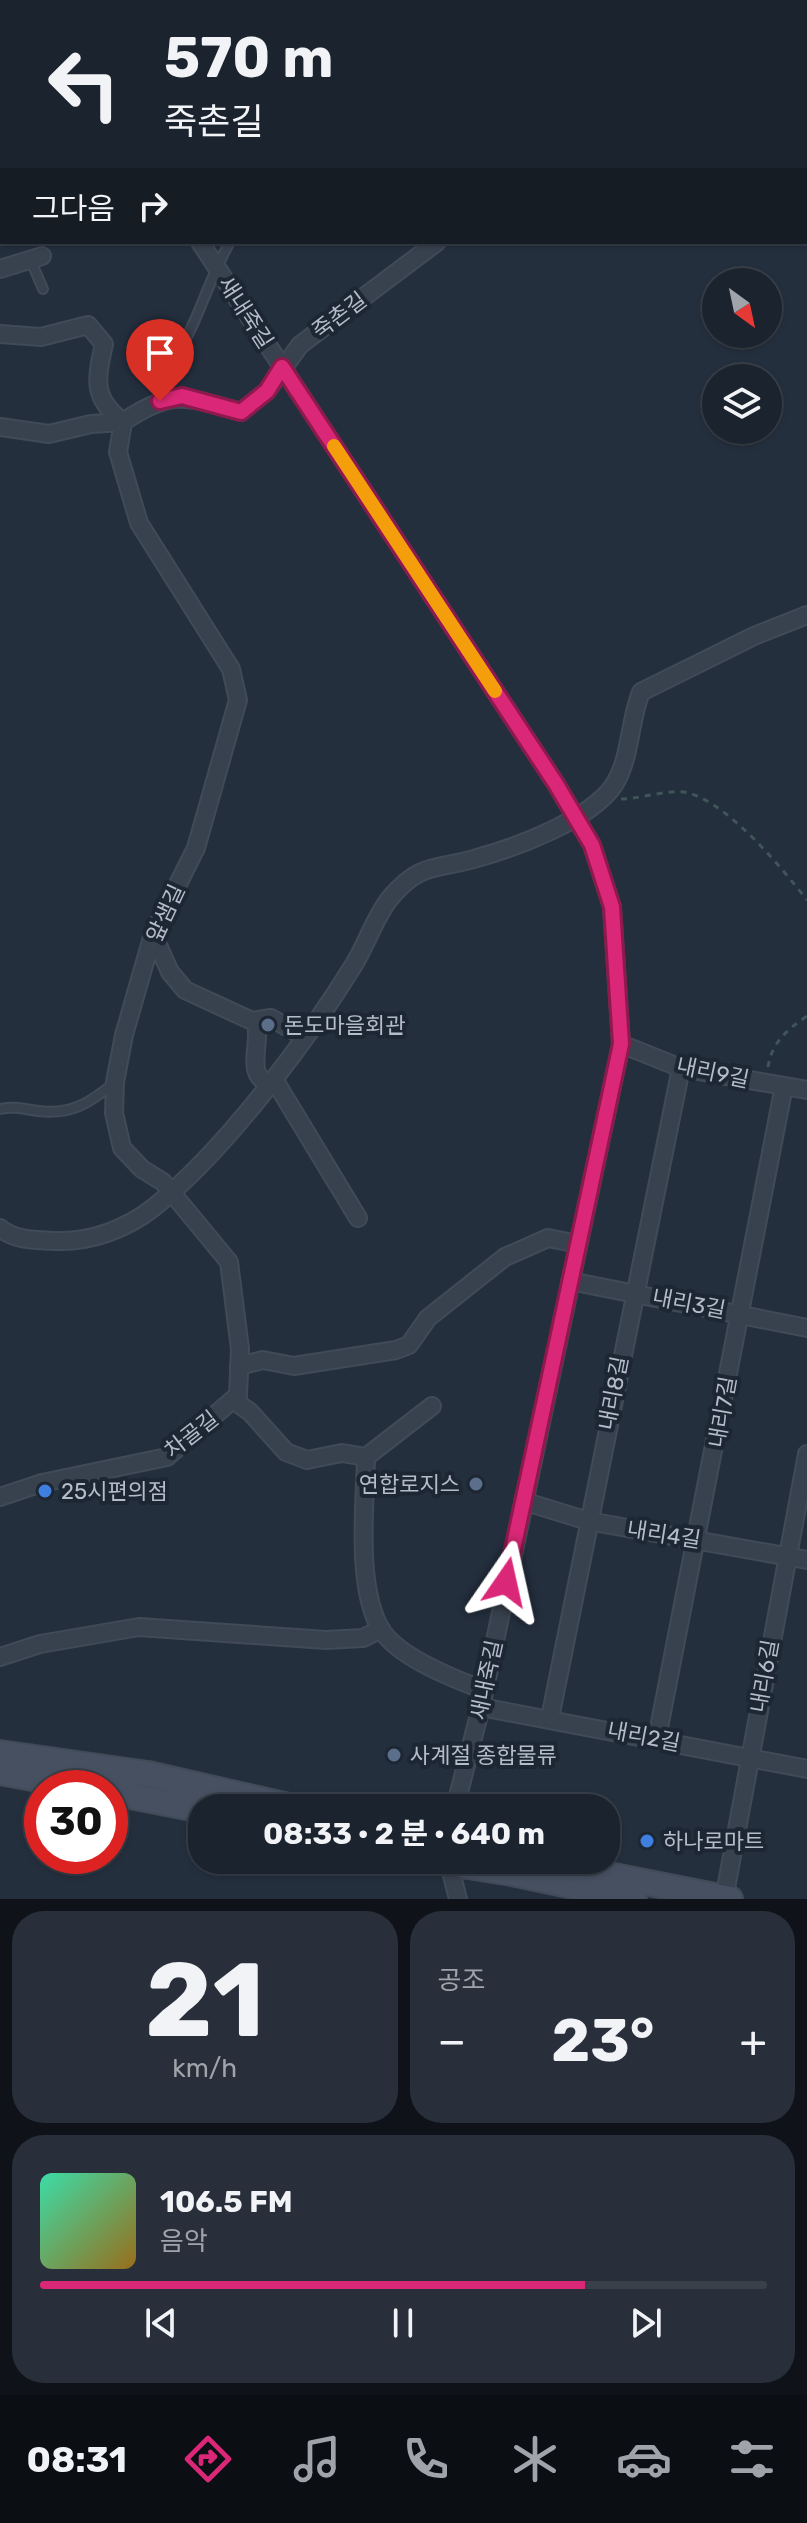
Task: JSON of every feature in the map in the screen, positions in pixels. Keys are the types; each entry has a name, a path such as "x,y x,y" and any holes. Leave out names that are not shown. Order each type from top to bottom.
{"street":[{"name":"새내죽길","path":"201,244 575,817 592,845 612,907 621,1044 483,1698 459,1794"},
{"name":"죽촌길","path":"0,427 49,434 91,424 123,422 160,401 182,396 241,412 267,391 300,345 434,244"},
{"path":"0,269 36,258"},
{"path":"0,334 41,337 88,325 104,344 96,381 106,409 123,422"},
{"name":"앞샘길","path":"123,422 118,452 139,523 231,669 238,700 196,848 153,934 124,1035 115,1082 114,1113 122,1148 171,1192 229,1262 239,1366 235,1398"},
{"path":"0,1228 7,1234 31,1240 100,1237 151,1210 171,1192 268,1084 355,963 391,897 427,867 489,854 575,817 606,794 615,783 627,753 641,692 754,636 807,615"},
{"path":"153,934 170,972 185,990 255,1021 271,1018 303,1036"},
{"path":"255,1021 259,1029 253,1063 258,1076 268,1084 278,1086 358,1218"},
{"name":"내리9길","path":"621,1044 681,1068 807,1090"},
{"name":"내리8길","path":"550,1718 633,1292 681,1068"},
{"name":"내리7길","path":"657,1738 784,1086"},
{"path":"239,1366 263,1360 294,1366 396,1350 409,1345 428,1318 505,1257 548,1238 578,1244"},
{"name":"내리3길","path":"570,1281 807,1328"},
{"path":"235,1398 286,1452 307,1460 342,1453 366,1457 432,1406"},
{"name":"차골길","path":"0,1497 42,1483 167,1457 235,1398"},
{"name":"내리6길","path":"726,1899 749,1758 807,1454"},
{"path":"0,1657 40,1644 139,1627 326,1640 363,1638 381,1629 370,1598 364,1540 366,1457"},
{"name":"내리4길","path":"523,1501 588,1521 807,1560"},
{"name":"내리2길","path":"381,1629 421,1663 483,1698 550,1718 807,1769"},
{"path":"0,1753 148,1774 236,1794"},
{"path":"0,1772 24,1776"},
{"path":"128,1796 188,1807"},
{"path":"447,1874 458,1899"},
{"path":"517,1874 627,1898"},
{"path":"602,1874 726,1899"}],"lane":[{"path":"160,401 164,375 193,325 216,266 229,244"},
{"path":"36,258 43,289"},
{"path":"0,1109 12,1106 64,1113 93,1101 115,1082"}],"path":[{"path":"606,794 623,799 687,792 712,806 768,850 807,900"},
{"path":"765,1083 770,1055 785,1031 807,1016"}],"slow traffic":[{"path":"334,446 495,691"}],"place":[{"name":"돈도마을회관","path":"268,1025"},
{"name":"연합로지스","path":"476,1484"},
{"name":"25시편의점","path":"45,1491"},
{"name":"사계절 종합물류","path":"394,1755"},
{"name":"하나로마트","path":"647,1841"}],"route":[{"path":"160,401 182,396 241,412 267,391 282,367 556,784 592,845 612,907 621,1044 506,1582"}]}
